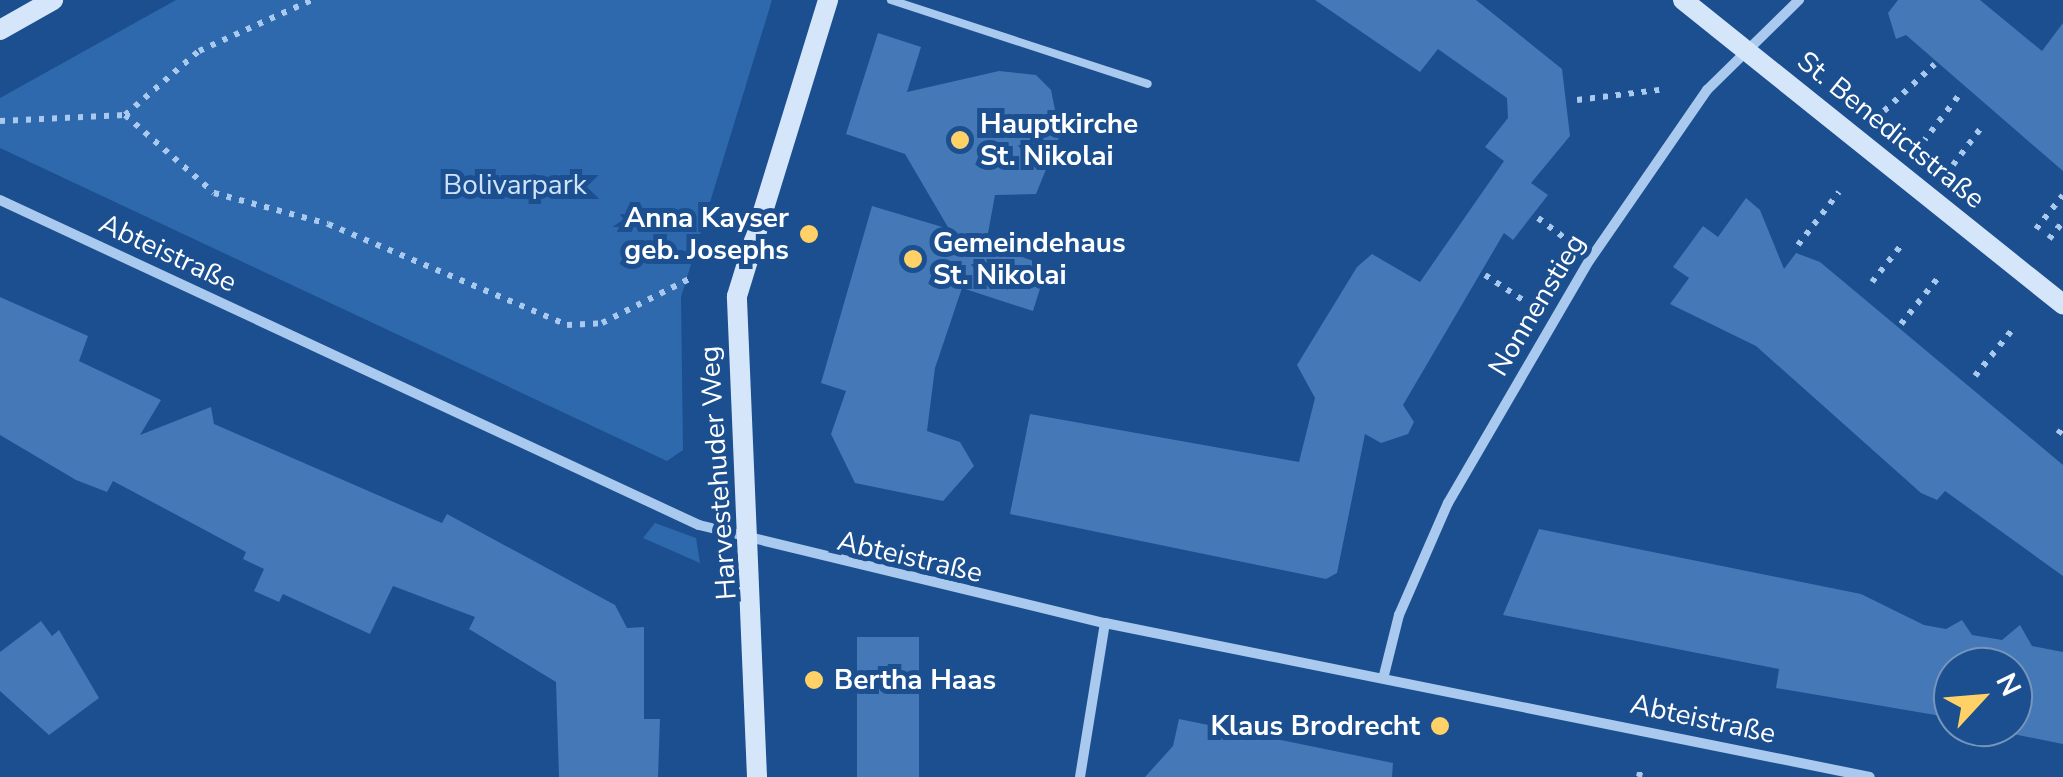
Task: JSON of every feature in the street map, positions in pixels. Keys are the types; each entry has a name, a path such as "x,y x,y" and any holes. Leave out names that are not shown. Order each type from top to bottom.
{"street":[{"path":"0,30 52,0"},
{"name":"Harvestehuder Weg","path":"757,777 750,540 736,410 737,296 828,0"},
{"name":"St. Benedictstraße","path":"1684,0 2063,304"},
{"name":"Nonnenstieg","path":"1384,676 1421,558 1488,430 1588,261 1707,90 1799,0"},
{"name":"Abteistraße","path":"0,200 653,510 750,540 1105,623 1384,676 1870,777"},
{"path":"1080,777 1105,623"}],"lane":[{"path":"891,0 1148,84"}],"path":[{"path":"0,121 125,115 199,51 312,0"},
{"path":"1884,111 1934,64"},
{"path":"1576,100 1659,90"},
{"path":"1923,142 1960,94"},
{"path":"125,115 214,193 328,224 567,325 602,323 693,278"},
{"path":"1953,165 1981,128"},
{"path":"1798,245 1839,192"},
{"path":"2036,230 2063,195"},
{"path":"1538,218 1568,241"},
{"path":"2049,240 2063,222"},
{"path":"1872,282 1903,244"},
{"path":"1901,324 1941,274"},
{"path":"1485,275 1526,302"},
{"path":"1974,376 2012,330"}],"green space":[{"name":"Bolivarpark","path":"176,0 772,0 681,297 683,450 667,461 0,148 0,98"},
{"path":"655,523 696,538 700,563 643,538"}],"building":[{"path":"1315,0 1476,0 1562,69 1570,136 1531,183 1548,195 1513,240 1504,233 1403,405 1414,422 1408,434 1381,443 1365,434 1337,573 1326,579 1010,514 1030,414 1299,462 1315,398 1297,365 1357,267 1372,254 1420,282 1504,161 1485,147 1508,118 1507,98 1438,49 1420,72"},
{"path":"1898,0 1980,0 2042,51 2063,23 2063,171 1906,35 1896,39 1888,13"},
{"path":"878,33 921,47 907,92 999,71 1036,75 1051,90 1060,135 1036,194 995,195 986,244 1047,266 1033,311 962,288 935,368 927,431 960,442 974,466 943,501 855,483 831,434 846,391 821,383 872,206 949,229 905,154 846,134"},
{"path":"1746,198 1760,210 1784,269 1796,253 1820,262 2063,465 2063,576 1945,491 1937,500 1921,493 1756,346 1670,304 1689,278 1673,267 1703,226 1718,237"},
{"path":"0,297 88,336 79,361 161,400 140,435 211,407 214,424 442,523 447,514 615,605 627,628 644,627 644,719 660,719 658,777 559,777 556,682 469,629 475,617 393,586 370,634 283,594 279,602 254,591 264,569 243,559 246,552 113,481 107,492 76,480 0,435"},
{"path":"1539,529 1861,594 1924,625 1946,629 1962,620 1972,635 2002,640 2020,625 2032,646 2063,652 2063,744 2033,738 2033,647 1933,647 1933,715 1776,688 1779,669 1503,615"},
{"path":"41,621 52,636 59,630 99,698 49,735 0,691 0,652"},
{"path":"857,637 919,637 919,777 857,777"},
{"path":"1179,719 1393,763 1392,777 1145,777 1173,746"}],"place":[{"name":"Hauptkirche St. Nikolai","path":"960,140"},
{"name":"Anna Kayser geb. Josephs","path":"809,234"},
{"name":"Gemeindehaus St. Nikolai","path":"913,259"},
{"name":"Bertha Haas","path":"814,680"},
{"name":"Klaus Brodrecht","path":"1440,726"}]}
